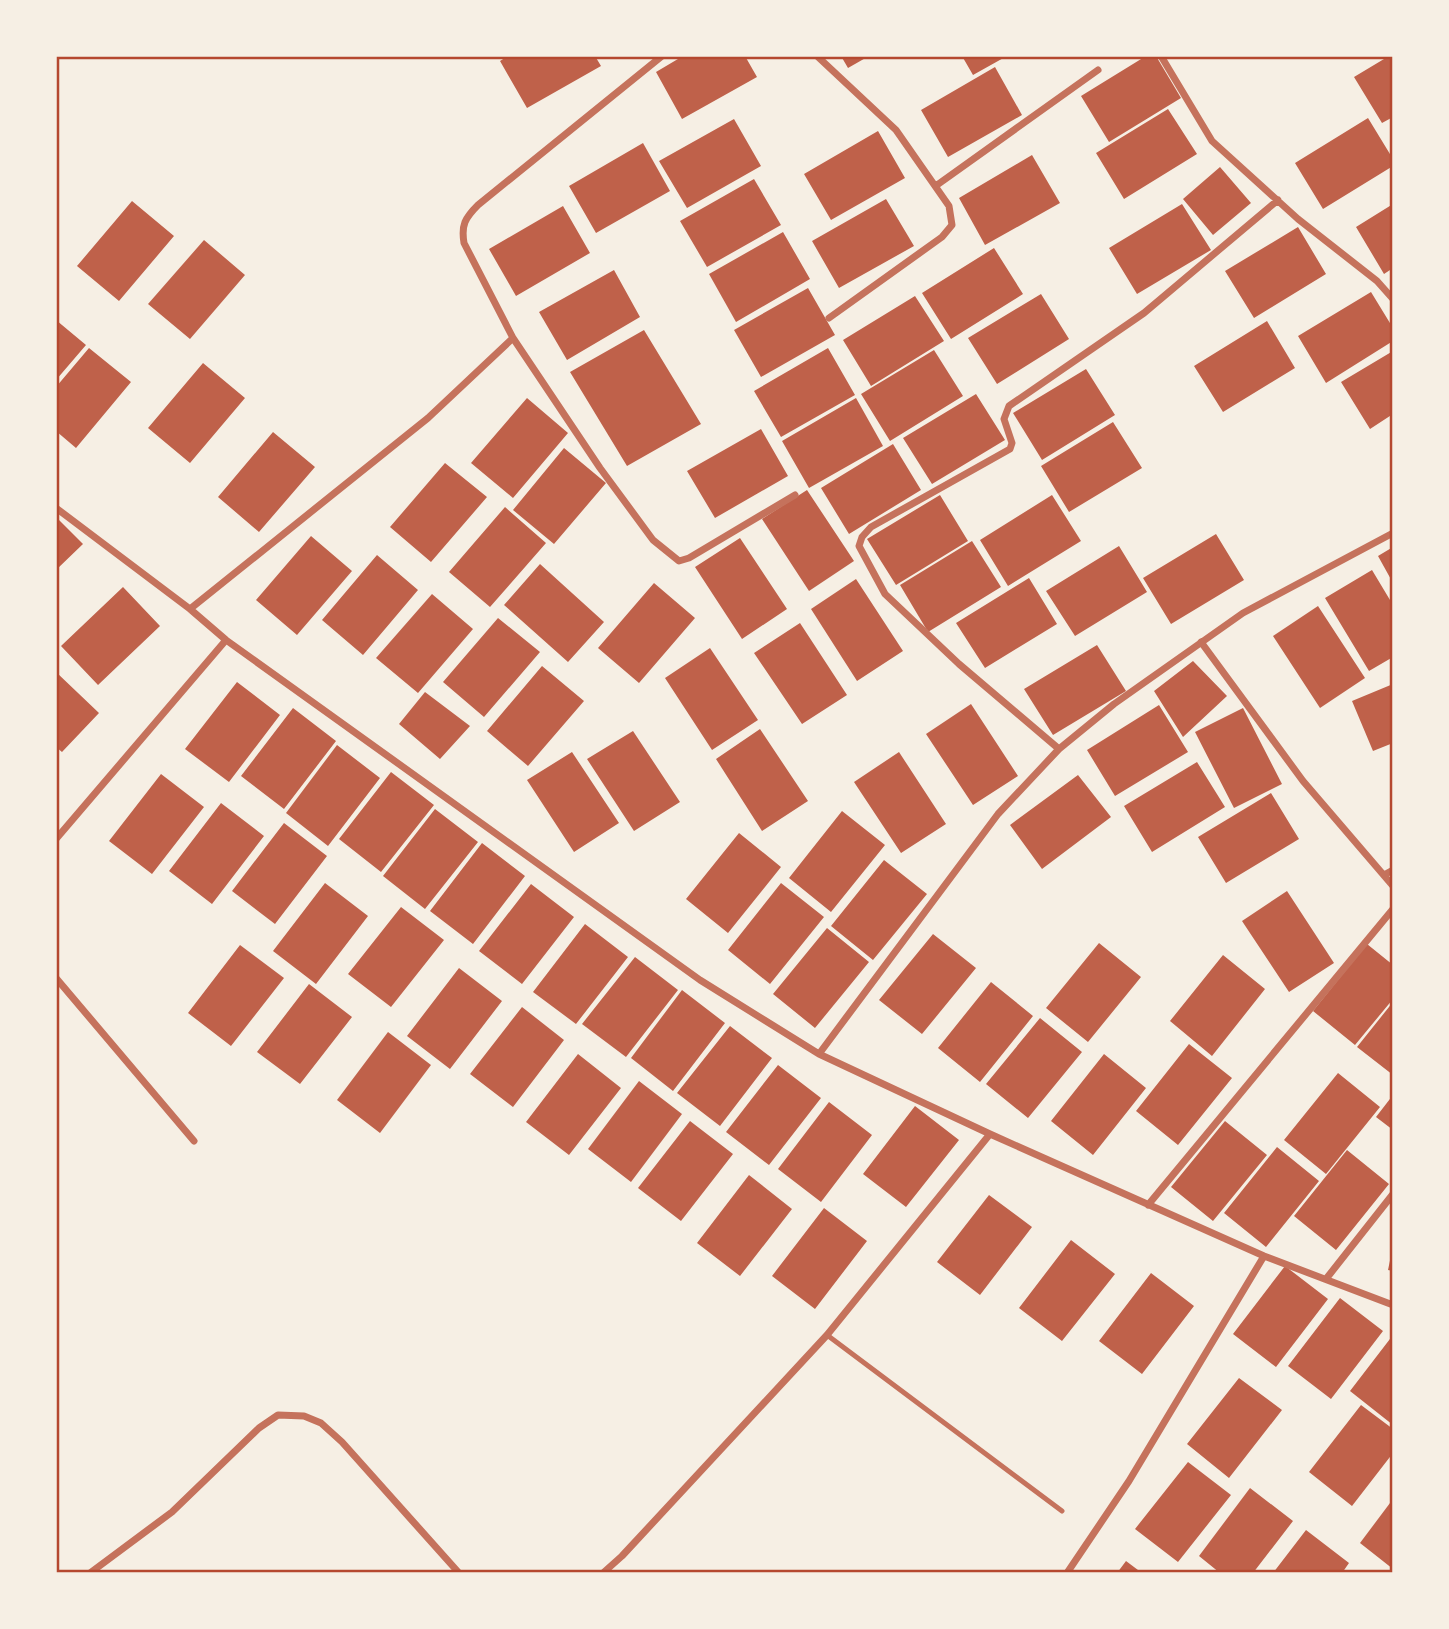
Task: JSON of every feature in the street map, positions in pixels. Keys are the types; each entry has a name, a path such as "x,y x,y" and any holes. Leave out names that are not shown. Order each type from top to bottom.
{"street":[{"path":"662,56 478,205 465,218 461,229 464,243 513,338 653,540 679,561 690,558 795,495"},
{"path":"817,56 896,130 950,206 952,225 942,237 829,318"},
{"path":"1161,56 1212,141 1298,219 1377,281 1393,299"},
{"path":"937,185 1098,71"},
{"path":"1059,749 959,664 886,594 862,554 859,546 862,537 871,527 1010,449 1012,443 1004,419 1009,406 1144,313 1278,200"},
{"path":"190,609 428,418 513,338"},
{"path":"56,508 190,609 226,640 701,981 819,1054 990,1134 1264,1256 1393,1305"},
{"path":"819,1054 998,814 1059,749 1114,704 1243,613 1393,533"},
{"path":"56,839 226,640"},
{"path":"1201,642 1303,781 1393,886"},
{"path":"1384,875 1393,870"},
{"path":"1148,1205 1393,909"},
{"path":"56,978 194,1141"},
{"path":"603,1573 827,1335 990,1134"},
{"path":"1325,1279 1393,1194"},
{"path":"1067,1573 1129,1481 1264,1256"},
{"path":"90,1573 172,1512 259,1428 278,1415 304,1416 321,1423 342,1442 459,1573"}],"lane":[{"path":"827,1335 1062,1511"}],"building":[{"path":"508,56 595,56 601,66 527,108 500,61"},
{"path":"683,56 745,56 757,77 682,119 656,72"},
{"path":"841,56 869,56 848,68"},
{"path":"962,56 1007,56 973,75"},
{"path":"1146,56 1156,56 1181,98 1109,142 1081,96"},
{"path":"1393,56 1393,117 1382,123 1354,77"},
{"path":"995,67 1022,115 948,157 921,110"},
{"path":"1168,109 1197,154 1124,199 1096,153"},
{"path":"1368,118 1393,159 1393,166 1323,209 1295,163"},
{"path":"734,119 761,166 687,208 659,161"},
{"path":"878,131 905,178 831,220 804,174"},
{"path":"643,143 670,191 596,233 569,186"},
{"path":"1032,155 1060,203 985,245 959,198"},
{"path":"1220,167 1251,203 1213,235 1183,199"},
{"path":"754,179 781,225 707,267 680,221"},
{"path":"886,199 914,246 839,288 812,241"},
{"path":"132,201 174,236 119,301 77,266"},
{"path":"1182,204 1211,250 1137,294 1109,248"},
{"path":"1393,204 1393,268 1384,274 1356,227"},
{"path":"563,206 590,253 516,296 489,249"},
{"path":"1298,227 1326,274 1254,318 1225,271"},
{"path":"783,232 810,279 736,322 709,274"},
{"path":"204,240 245,275 190,339 148,304"},
{"path":"994,248 1023,294 951,339 922,293"},
{"path":"614,270 640,317 567,360 539,312"},
{"path":"808,288 835,335 761,377 734,330"},
{"path":"1371,292 1393,328 1393,341 1326,383 1298,336"},
{"path":"1041,294 1069,339 997,384 968,338"},
{"path":"915,296 944,341 871,386 843,340"},
{"path":"56,320 86,345 56,380"},
{"path":"1267,321 1295,368 1223,412 1194,366"},
{"path":"644,330 701,424 627,466 570,372"},
{"path":"89,348 131,382 76,448 56,431 56,387"},
{"path":"828,348 855,395 781,437 754,391"},
{"path":"934,350 963,396 890,441 861,394"},
{"path":"1393,351 1393,414 1370,429 1341,382"},
{"path":"203,363 245,398 190,463 148,428"},
{"path":"1086,369 1115,415 1042,460 1013,413"},
{"path":"976,394 1005,440 932,484 903,438"},
{"path":"527,398 568,433 513,498 471,463"},
{"path":"856,398 883,446 809,488 782,441"},
{"path":"1113,422 1142,468 1069,512 1041,466"},
{"path":"761,429 788,476 715,518 687,471"},
{"path":"273,432 315,467 259,532 218,497"},
{"path":"893,444 921,490 849,534 821,488"},
{"path":"564,448 606,483 554,544 513,510"},
{"path":"445,463 487,497 431,562 390,527"},
{"path":"807,490 854,561 809,591 762,519"},
{"path":"940,495 968,541 896,585 867,539"},
{"path":"1052,495 1081,541 1008,586 980,540"},
{"path":"505,507 546,543 490,607 449,572"},
{"path":"56,517 83,544 56,570"},
{"path":"1216,534 1244,580 1171,624 1143,578"},
{"path":"311,536 352,571 297,635 256,600"},
{"path":"740,538 787,609 742,639 695,567"},
{"path":"972,541 1001,587 928,632 900,585"},
{"path":"1119,546 1147,592 1075,636 1046,591"},
{"path":"1393,547 1393,583 1378,556"},
{"path":"377,555 418,590 363,655 322,620"},
{"path":"540,564 604,622 568,662 504,605"},
{"path":"1372,570 1393,605 1393,657 1369,671 1325,598"},
{"path":"1029,578 1057,624 985,668 956,623"},
{"path":"856,579 903,651 857,681 811,609"},
{"path":"654,583 695,618 639,683 598,648"},
{"path":"123,587 160,626 98,685 61,646"},
{"path":"432,594 473,629 418,693 376,658"},
{"path":"1318,606 1365,678 1320,708 1273,636"},
{"path":"498,618 540,652 484,717 443,682"},
{"path":"800,623 847,695 802,724 754,653"},
{"path":"1097,645 1126,691 1053,735 1024,689"},
{"path":"710,648 758,720 712,750 665,678"},
{"path":"1193,661 1227,696 1183,737 1154,691"},
{"path":"542,666 584,701 528,766 487,731"},
{"path":"56,672 99,713 62,752 56,747"},
{"path":"237,682 280,715 229,782 185,749"},
{"path":"1393,684 1393,743 1373,751 1352,701"},
{"path":"425,692 470,726 440,759 399,724"},
{"path":"971,704 1018,776 973,805 926,734"},
{"path":"1159,705 1188,752 1115,796 1087,750"},
{"path":"293,708 336,741 284,809 241,776"},
{"path":"1243,708 1282,784 1234,808 1195,732"},
{"path":"760,729 808,801 762,831 716,759"},
{"path":"633,731 680,802 634,831 587,759"},
{"path":"337,745 380,778 328,846 286,813"},
{"path":"572,752 619,823 574,852 527,780"},
{"path":"899,752 946,824 901,853 854,782"},
{"path":"1197,762 1225,807 1152,852 1124,806"},
{"path":"391,772 434,805 381,872 339,839"},
{"path":"161,774 204,807 152,874 109,841"},
{"path":"1078,775 1111,817 1042,869 1010,825"},
{"path":"1271,793 1299,839 1226,883 1198,837"},
{"path":"221,803 264,836 212,904 169,871"},
{"path":"435,809 478,842 425,909 383,876"},
{"path":"842,811 885,845 831,912 789,878"},
{"path":"284,823 327,856 275,924 232,891"},
{"path":"739,833 781,867 728,933 686,899"},
{"path":"482,843 525,876 473,944 430,911"},
{"path":"884,860 927,894 873,960 831,926"},
{"path":"325,883 368,916 316,984 273,951"},
{"path":"781,883 824,917 770,984 728,950"},
{"path":"531,884 574,917 522,984 479,951"},
{"path":"1287,891 1334,963 1289,992 1242,921"},
{"path":"401,907 444,940 391,1007 348,974"},
{"path":"585,924 628,957 576,1024 533,992"},
{"path":"827,928 869,962 815,1028 773,994"},
{"path":"933,934 976,968 922,1034 879,1000"},
{"path":"1099,943 1141,977 1088,1042 1046,1008"},
{"path":"1367,944 1393,965 1393,999 1355,1045 1313,1011"},
{"path":"240,945 284,978 231,1046 188,1013"},
{"path":"1223,955 1265,989 1212,1056 1170,1021"},
{"path":"635,957 678,990 626,1057 582,1024"},
{"path":"459,968 502,1001 450,1069 407,1036"},
{"path":"991,982 1033,1016 980,1082 938,1048"},
{"path":"309,984 352,1017 300,1084 257,1052"},
{"path":"682,990 725,1023 673,1091 631,1058"},
{"path":"1393,1002 1393,1075 1357,1047"},
{"path":"522,1007 564,1040 513,1107 470,1074"},
{"path":"1040,1018 1082,1052 1028,1118 986,1084"},
{"path":"730,1026 772,1058 720,1126 677,1093"},
{"path":"388,1032 431,1065 380,1133 337,1100"},
{"path":"1189,1044 1232,1078 1178,1145 1136,1111"},
{"path":"578,1054 621,1088 569,1155 526,1122"},
{"path":"1104,1054 1146,1088 1093,1155 1051,1121"},
{"path":"778,1065 821,1098 769,1165 726,1132"},
{"path":"1338,1073 1380,1107 1326,1174 1284,1140"},
{"path":"639,1081 682,1114 631,1182 588,1149"},
{"path":"1393,1095 1393,1130 1376,1117"},
{"path":"829,1102 872,1135 821,1202 778,1169"},
{"path":"915,1106 959,1140 906,1207 863,1174"},
{"path":"690,1121 733,1154 681,1221 638,1188"},
{"path":"1225,1121 1267,1155 1213,1221 1171,1187"},
{"path":"1277,1147 1319,1181 1266,1247 1224,1213"},
{"path":"1347,1150 1389,1184 1336,1250 1294,1216"},
{"path":"749,1175 792,1209 740,1276 697,1243"},
{"path":"989,1195 1032,1227 980,1295 937,1262"},
{"path":"824,1208 867,1241 815,1309 772,1276"},
{"path":"1071,1240 1115,1274 1062,1341 1019,1308"},
{"path":"1393,1251 1393,1271 1388,1270"},
{"path":"1285,1266 1328,1299 1276,1367 1233,1334"},
{"path":"1151,1273 1194,1306 1142,1374 1099,1341"},
{"path":"1340,1298 1383,1331 1331,1399 1288,1366"},
{"path":"1393,1335 1393,1425 1350,1391"},
{"path":"1239,1378 1282,1410 1229,1478 1187,1444"},
{"path":"1361,1405 1393,1429 1393,1453 1352,1506 1309,1472"},
{"path":"1188,1462 1231,1495 1178,1562 1135,1529"},
{"path":"1250,1488 1293,1521 1253,1573 1220,1573 1199,1556"},
{"path":"1393,1499 1393,1569 1360,1543"},
{"path":"1306,1530 1349,1563 1342,1573 1273,1573"},
{"path":"1126,1561 1142,1573 1117,1573"}]}
